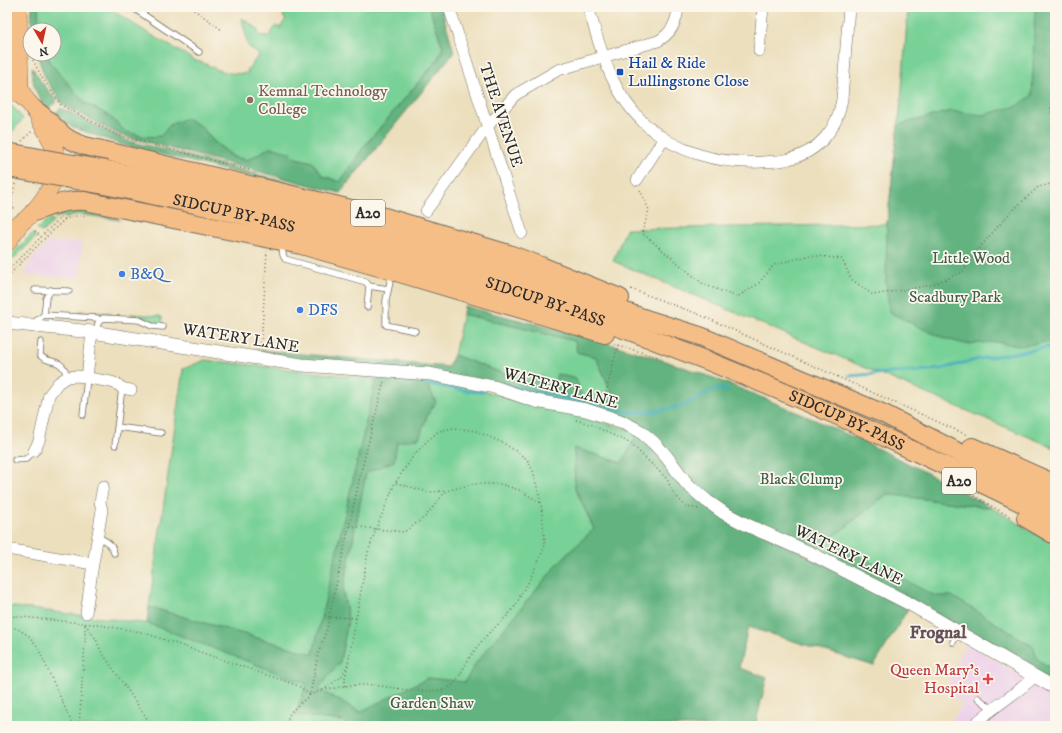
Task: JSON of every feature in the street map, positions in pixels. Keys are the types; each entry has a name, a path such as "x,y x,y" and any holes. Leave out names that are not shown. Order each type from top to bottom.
{"highway":[{"name":"A20","path":"32,107 43,114 63,135 85,146 385,217 509,254 627,301 700,336"},
{"name":"SIDCUP BY-PASS","path":"7,152 106,177 190,203 365,246 457,272 530,296 666,344 782,391 864,427 1015,499 1055,520"},
{"name":"SIDCUP BY-PASS","path":"7,168 106,177 201,189 370,230 461,257 536,281 646,320 700,336 884,414 1055,502"},
{"name":"A20","path":"34,212 78,200 277,246 308,247 614,337 718,365"},
{"name":"A20","path":"884,414 947,435 1055,484"},
{"name":"A20","path":"864,427 906,453 995,500 1055,535"}],"main road":[{"path":"7,243 47,195 57,170 56,153 52,141 32,107 23,95 20,87 18,7"},
{"path":"7,88 22,97 32,107"}],"street":[{"name":"THE AVENUE","path":"449,7 522,233"},
{"path":"588,7 603,57 614,84 626,102 644,123 664,138 699,155 739,162 780,161 790,159 811,150 826,138 841,109 849,7"},
{"path":"426,211 487,127 515,95 558,70 658,41 665,37 676,23 678,7"},
{"path":"759,51 763,7"},
{"path":"637,180 664,138"},
{"name":"WATERY LANE","path":"7,323 94,333 302,365 430,374 494,387 536,401 601,414 640,431 666,456 687,484 724,513 812,554 910,604 955,637 1035,676 1055,688"},
{"path":"87,378 94,333"},
{"path":"34,451 39,441 49,395 58,383 67,377 78,376 117,384 126,389"},
{"path":"86,618 102,510 100,502 103,486"},
{"path":"7,549 93,564"},
{"path":"973,726 992,709 1035,676"}],"lane":[{"path":"132,7 199,52"},
{"path":"277,246 285,259 366,282 369,286 388,289"},
{"path":"393,271 386,300 386,325 415,331"},
{"path":"367,307 369,286"},
{"path":"35,290 69,291"},
{"path":"31,326 44,314 46,298 51,290"},
{"path":"44,314 97,318"},
{"path":"94,333 98,323 103,318 139,320 152,326 162,327"},
{"path":"41,342 40,355 42,358 62,366 66,371 67,377"},
{"path":"84,415 87,378"},
{"path":"115,444 117,427 126,389"},
{"path":"117,427 161,432"},
{"path":"15,460 26,459 34,451"},
{"path":"98,538 110,545 113,548 114,553"},
{"path":"978,698 992,709"}],"path":[{"path":"195,7 193,9 222,30"},
{"path":"1055,50 1052,102 1050,110 1053,115 1055,162"},
{"path":"34,62 43,79 61,105"},
{"path":"637,180 649,210 642,233 703,284 737,297 758,284 774,265 811,255 842,259 852,279 873,295 931,285 963,272 981,246 1006,217 1038,187 1055,183"},
{"path":"7,275 65,219 74,216 90,216"},
{"path":"7,271 58,219 61,217 65,219"},
{"path":"21,228 41,237"},
{"path":"260,358 277,246"},
{"path":"612,344 661,358"},
{"path":"601,414 618,345"},
{"path":"310,695 318,654 330,617 361,472 384,380"},
{"path":"574,420 593,425 630,443 667,479 673,493 686,507 699,509"},
{"path":"285,726 290,713 297,706 310,695 323,690 353,685 373,685 429,691 444,690 452,686 477,647 516,605 537,565 545,544 541,503 533,471 527,459 503,443 476,431 453,428 439,431 414,455 395,483 368,552 345,678 345,686"},
{"path":"395,483 428,492 446,491 472,484 500,484 519,490 541,503"},
{"path":"961,489 1012,518"},
{"path":"350,526 404,532 425,517 446,491"},
{"path":"7,620 12,616 86,618 142,632 299,686 310,695"},
{"path":"330,617 356,618"},
{"path":"79,726 86,618"},
{"path":"86,618 101,650 152,726"},
{"path":"7,626 18,629 29,636 37,646 73,726"},
{"path":"323,690 340,678 348,664"},
{"path":"7,718 14,724 22,726"}],"shaded area":[{"path":"50,241 82,243 80,278 24,275 31,260"},
{"name":"Queen Mary's Hospital","path":"966,643 1055,695 1055,726 949,726 963,703 943,693"}],"green space":[{"path":"32,7 38,7 39,22 31,22"},
{"name":"Kemnal Technology College","path":"38,7 107,7 196,61 222,71 231,73 248,73 247,69 259,55 248,46 242,18 258,29 258,34 262,36 266,35 268,37 276,26 280,28 286,19 283,17 284,14 274,7 429,7 443,47 438,59 363,148 340,182 323,176 312,162 296,158 288,152 271,147 247,160 234,157 213,141 202,127 170,125 161,136 147,137 126,132 108,115 85,103 50,63 62,62 62,22 39,22"},
{"path":"429,7 441,7 454,52 340,193 120,135 63,105 45,78 40,62 50,62 85,103 108,115 126,132 146,137 161,136 170,125 186,118 202,127 213,141 233,157 247,160 270,147 288,152 296,158 312,162 323,176 340,182 363,148 438,59 443,47"},
{"name":"Scadbury Park","path":"908,7 1055,7 1055,448 613,261 626,229 887,224 901,102"},
{"name":"Little Wood","path":"1035,7 1055,7 1055,341 1019,346 997,342 965,344 946,339 889,312 886,281 887,224 898,125 951,111 983,115 1017,106 1032,96"},
{"path":"9,35 11,77 7,76 7,37"},
{"path":"32,67 40,80 57,101 50,107 46,108 37,94"},
{"path":"7,102 23,119 11,133 7,148"},
{"path":"61,108 125,140 326,193 320,193 123,145 62,122 58,119 56,112"},
{"path":"85,209 120,220 78,214 65,218 62,216 56,218 54,216 61,214 61,212 65,210"},
{"path":"50,219 54,221 43,231 40,232 37,229 45,223"},
{"path":"33,233 35,238 7,265 8,258"},
{"name":"Black Clump","path":"464,306 620,347 711,377 785,407 883,451 992,508 887,494 815,551 727,509 691,481 655,438 532,394 301,360 256,350 448,367 454,355 526,382 541,376 552,392 557,374 576,379 583,400 615,400 596,357 577,352 575,341 463,314"},
{"path":"79,311 111,314 92,315 80,313"},
{"path":"130,314 160,316 162,317 162,324 152,322"},
{"path":"463,314 575,341 577,352 596,357 615,400 583,400 557,375 552,392 454,355"},
{"path":"205,360 376,379 313,654 149,607 183,369"},
{"path":"423,376 571,413 638,433 622,463 574,448 575,488 594,529 561,560 476,663 465,683 428,678 361,712 318,689 340,662 348,620 343,591 366,472 394,461 397,442 419,438 428,414 436,402"},
{"name":"Garden Shaw","path":"423,376 436,402 428,414 419,438 397,442 394,461 366,473 343,591 348,620 340,662 318,689 360,712 428,678 465,682 476,663 561,560 594,529 575,488 574,448 622,463 638,433 685,486 810,557 908,609 874,666 748,627 739,668 767,677 755,726 347,726 342,721 295,715 307,684 147,623 149,607 313,654 376,379"},
{"path":"887,494 992,508 1055,545 1055,690 815,551"},
{"path":"838,545 935,596 952,596 1034,647 1037,659 1055,671 1055,683 829,550"},
{"path":"7,606 151,624 308,684 295,715 342,721 347,726 7,726"}],"waterway":[{"path":"849,376 941,369 979,359 1055,346"},
{"path":"390,377 473,392 484,391"},
{"path":"502,383 551,396 598,405"},
{"path":"605,407 629,412 657,411 682,406 716,388 728,391"}],"place":[{"name":"Hail & Ride Lullingstone Close","path":"620,72"},
{"name":"Kemnal Technology College","path":"250,100"},
{"name":"B&Q","path":"122,274"},
{"name":"DFS","path":"300,310"},
{"name":"Queen Mary's Hospital","path":"988,679"}],"district":[{"name":"Frognal","path":"938,633"}]}
